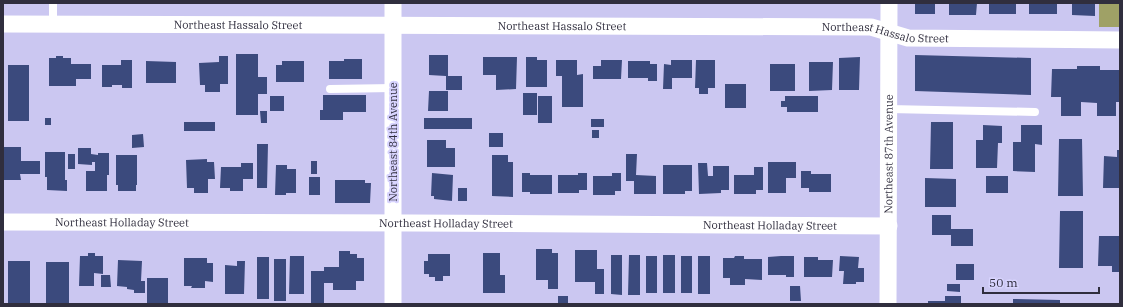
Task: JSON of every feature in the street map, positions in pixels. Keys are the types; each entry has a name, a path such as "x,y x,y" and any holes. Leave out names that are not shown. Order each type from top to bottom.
{"street":[{"name":"Northeast 84th Avenue","path":"393,3 393,304"},
{"name":"Northeast 87th Avenue","path":"888,304 889,3"},
{"name":"Northeast Hassalo Street","path":"3,24 871,27 908,38 1120,40"},
{"name":"Northeast Holladay Street","path":"3,222 888,226"}],"lane":[{"path":"53,3 53,24"},
{"path":"330,89 393,88"},
{"path":"889,109 1035,112"}],"green space":[{"path":"1099,3 1120,3 1120,27 1099,27"}],"building":[{"path":"915,3 935,3 935,14 915,14"},
{"path":"949,3 977,3 976,15 949,15"},
{"path":"989,3 1016,3 1016,14 989,14"},
{"path":"1029,3 1057,3 1057,14 1029,14"},
{"path":"1072,3 1095,3 1095,16 1072,15"},
{"path":"236,54 258,54 258,77 267,77 267,94 258,94 258,115 236,115"},
{"path":"429,55 448,55 448,76 462,76 462,90 446,90 446,76 429,75"},
{"path":"915,55 1031,58 1031,95 915,91"},
{"path":"56,56 71,58 71,64 91,64 91,79 76,79 76,86 49,86 49,58 56,58"},
{"path":"219,56 228,56 228,84 220,84 220,92 205,92 205,85 200,85 199,63 219,62"},
{"path":"483,57 517,57 516,89 496,90 496,75 483,75"},
{"path":"526,57 537,57 537,60 547,60 547,87 526,87"},
{"path":"860,57 859,90 839,90 839,58"},
{"path":"344,59 362,59 362,79 329,79 329,61 344,61"},
{"path":"121,60 132,60 132,88 122,88 122,85 102,87 102,65 121,65"},
{"path":"556,60 577,60 577,75 583,74 583,107 562,107 562,76 556,76"},
{"path":"601,60 622,60 621,79 593,79 593,66 601,66"},
{"path":"671,60 692,60 692,78 672,78 672,89 663,89 664,64 671,65"},
{"path":"696,60 715,60 715,88 708,88 708,94 699,94 699,88 695,88"},
{"path":"146,61 176,62 176,83 146,83"},
{"path":"282,61 304,61 304,82 276,82 276,65 282,65"},
{"path":"628,61 650,61 650,64 657,64 657,81 648,81 648,78 628,78"},
{"path":"809,62 833,62 832,90 809,91"},
{"path":"770,64 795,64 795,91 770,91"},
{"path":"8,65 29,65 29,121 8,121"},
{"path":"1077,66 1100,66 1100,70 1120,70 1120,102 1116,102 1116,116 1097,116 1097,103 1081,102 1081,116 1061,116 1061,97 1051,97 1052,69 1077,69"},
{"path":"725,84 746,84 746,108 725,108"},
{"path":"429,91 448,91 448,111 428,111"},
{"path":"523,93 537,93 537,115 523,115"},
{"path":"323,95 366,95 366,112 343,112 343,120 320,120 320,110 323,110"},
{"path":"270,96 284,96 284,111 270,111"},
{"path":"538,96 552,96 552,123 538,123"},
{"path":"785,96 818,96 818,112 787,112 787,107 781,107 781,101 785,101"},
{"path":"260,111 267,111 267,123 261,123"},
{"path":"45,118 51,118 51,125 45,125"},
{"path":"424,118 472,118 472,129 424,129"},
{"path":"591,119 604,119 604,127 591,127"},
{"path":"184,122 215,122 215,131 184,131"},
{"path":"931,122 953,122 953,169 930,169"},
{"path":"983,125 1002,126 1002,143 998,143 997,168 976,168 976,140 983,140"},
{"path":"1021,125 1042,125 1042,145 1035,144 1035,172 1013,171 1013,142 1021,142"},
{"path":"592,130 599,130 599,138 592,138"},
{"path":"489,133 503,133 503,147 489,147"},
{"path":"143,134 144,147 132,148 132,135"},
{"path":"1059,139 1082,139 1083,196 1058,196"},
{"path":"427,140 446,140 446,148 455,148 455,167 427,167"},
{"path":"257,144 268,144 267,188 257,188"},
{"path":"3,147 21,147 21,161 40,161 40,174 20,174 21,180 3,180"},
{"path":"78,148 91,148 91,154 98,155 98,153 109,153 107,191 86,191 86,171 95,171 95,162 92,162 92,165 78,164"},
{"path":"1117,150 1120,150 1120,188 1103,188 1104,156 1117,157"},
{"path":"45,152 65,152 65,180 67,180 67,191 47,190 47,177 45,177"},
{"path":"68,154 75,154 75,169 68,169"},
{"path":"626,154 637,154 636,175 656,176 656,194 634,194 634,181 626,181"},
{"path":"116,155 137,155 136,191 118,191 118,185 116,185"},
{"path":"492,155 508,155 508,162 513,162 513,197 492,196"},
{"path":"207,159 207,162 214,162 215,179 208,179 208,193 194,193 194,188 187,188 186,160"},
{"path":"311,161 317,161 317,174 311,174"},
{"path":"768,162 796,162 796,178 786,178 786,193 768,193"},
{"path":"241,163 253,163 253,179 243,179 243,191 230,191 230,188 220,188 221,167 241,167"},
{"path":"698,163 707,163 708,176 713,176 713,166 729,166 729,190 721,190 721,193 699,194"},
{"path":"276,165 287,165 287,169 296,169 296,193 275,195"},
{"path":"663,165 692,165 692,191 685,191 685,194 663,194"},
{"path":"754,167 763,167 763,190 756,190 756,194 734,194 734,175 754,175"},
{"path":"801,171 811,171 811,174 831,174 831,192 809,192 809,188 801,188"},
{"path":"432,173 453,175 452,201 434,199 434,196 431,196"},
{"path":"522,173 530,173 530,175 552,175 552,194 530,194 530,192 522,192"},
{"path":"578,173 587,173 587,190 579,190 579,193 558,193 558,175 578,175"},
{"path":"612,173 621,173 621,191 615,191 615,195 593,195 593,176 612,176"},
{"path":"986,176 1008,176 1008,193 986,193"},
{"path":"309,177 320,177 320,195 309,195"},
{"path":"925,178 956,179 956,207 925,207"},
{"path":"335,180 365,180 365,183 371,183 370,203 335,203"},
{"path":"458,188 467,188 467,201 458,201"},
{"path":"1060,211 1083,211 1083,268 1059,268"},
{"path":"932,215 951,215 951,229 973,229 973,246 951,246 951,235 932,235"},
{"path":"1099,236 1120,236 1120,272 1112,272 1112,266 1098,266"},
{"path":"536,249 552,249 552,253 558,253 558,289 548,289 548,280 536,280"},
{"path":"575,250 597,250 597,269 604,269 604,294 595,294 595,282 575,282"},
{"path":"339,251 350,251 350,254 357,254 357,258 364,258 364,281 356,281 356,290 333,290 333,283 324,283 324,304 311,304 311,271 324,271 324,267 339,267"},
{"path":"88,253 95,253 95,256 103,256 103,274 94,273 94,286 79,286 80,256 88,256"},
{"path":"483,253 500,253 500,275 505,275 505,293 483,293"},
{"path":"428,254 450,254 450,276 443,276 443,281 435,281 435,277 429,277 429,274 424,274 424,261 428,261"},
{"path":"611,255 622,255 622,295 611,294"},
{"path":"629,255 640,255 640,295 628,295"},
{"path":"663,255 675,255 675,293 663,293"},
{"path":"290,256 304,256 304,294 289,294"},
{"path":"646,256 657,256 657,293 646,293"},
{"path":"681,256 692,256 692,293 681,293"},
{"path":"698,256 710,256 710,294 698,294"},
{"path":"735,256 744,256 744,259 762,259 762,280 745,279 745,285 730,285 730,278 723,278 723,258 734,258"},
{"path":"794,256 794,277 786,277 786,275 768,275 768,257"},
{"path":"840,256 859,257 858,268 864,268 864,282 856,282 856,284 843,284 844,271 839,271"},
{"path":"257,257 269,257 269,299 257,299"},
{"path":"804,257 818,257 818,260 833,260 832,277 804,277"},
{"path":"184,258 207,258 207,263 213,263 213,282 205,281 205,288 191,288 192,286 184,286"},
{"path":"274,259 286,259 286,301 274,301"},
{"path":"118,260 142,261 141,281 145,281 145,293 134,293 134,290 127,289 127,287 117,286"},
{"path":"8,261 30,261 30,304 8,304"},
{"path":"237,261 245,261 244,294 225,294 225,265 237,266"},
{"path":"46,262 69,262 69,304 46,304"},
{"path":"956,264 974,264 974,280 956,280"},
{"path":"101,275 110,275 111,287 101,287"},
{"path":"147,278 168,278 168,304 147,304"},
{"path":"947,284 960,284 960,292 947,291"},
{"path":"790,286 800,286 801,301 790,301"},
{"path":"558,296 568,296 568,304 558,304"},
{"path":"945,296 961,296 961,304 928,304 928,301 945,301"},
{"path":"1013,299 1060,300 1060,304 1013,304"}]}
